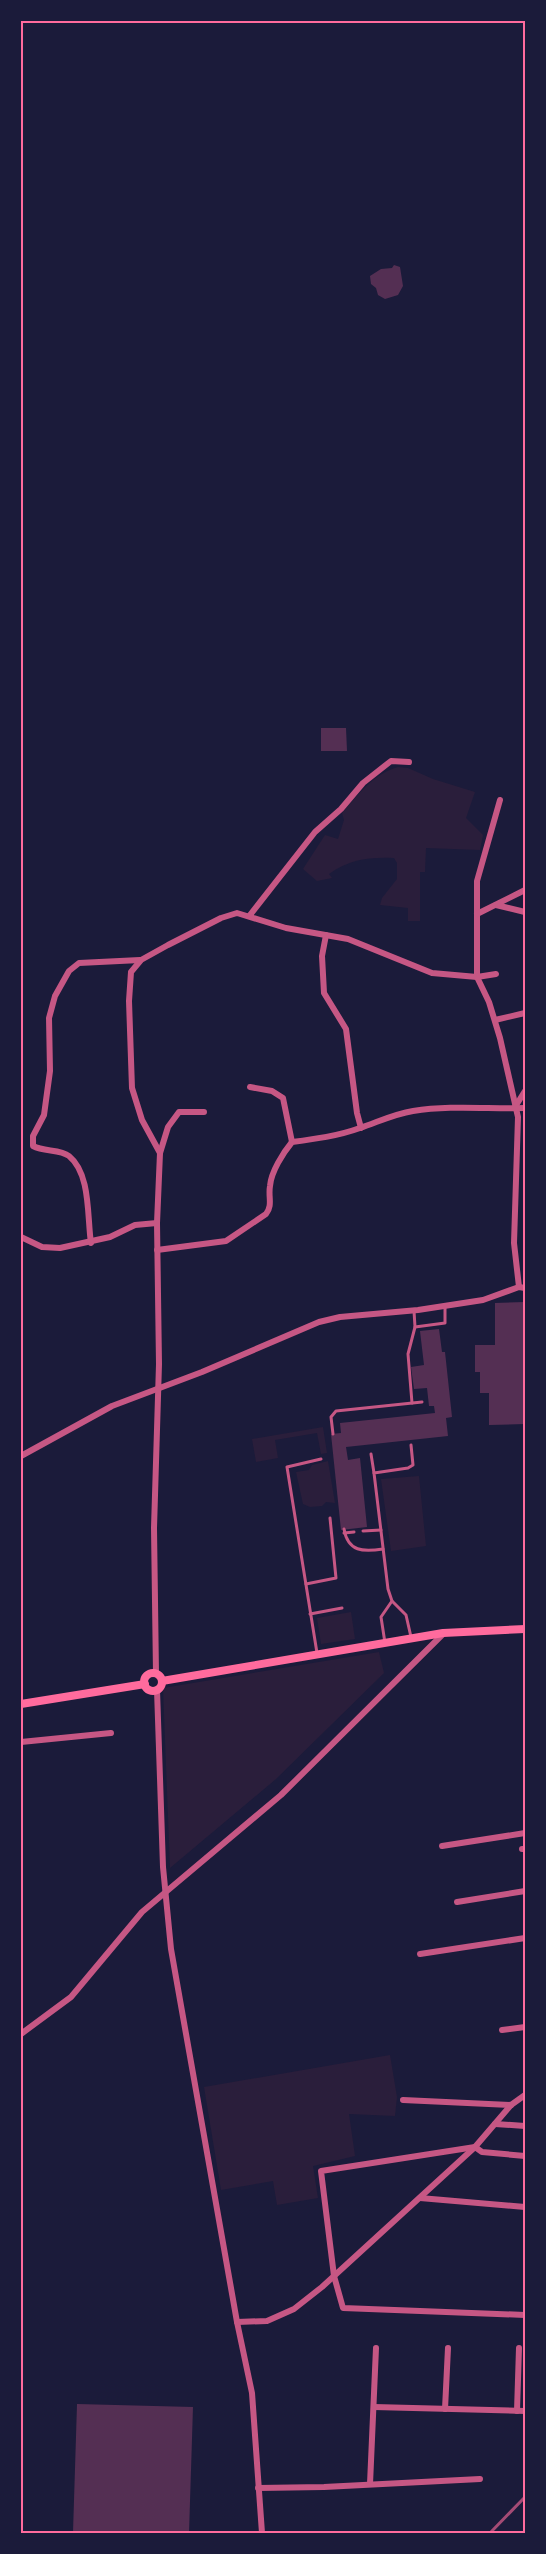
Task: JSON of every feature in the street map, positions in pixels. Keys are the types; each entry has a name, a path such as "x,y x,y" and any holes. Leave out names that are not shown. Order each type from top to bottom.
{"main road":[{"path":"145,1684 148,1675 159,1677 317,1655 443,1633 525,1629"},
{"path":"145,1684 149,1690 157,1690 159,1677"},
{"path":"21,1704 145,1684"}],"street":[{"path":"250,915 315,832 341,809 363,783 391,761 409,762"},
{"path":"21,1456 112,1406 194,1375 319,1322 340,1317 414,1311 483,1300 522,1288 514,1243 518,1117 514,1108 510,1080 495,1020 477,977 477,881 500,800"},
{"path":"477,914 525,890"},
{"path":"495,904 525,912"},
{"path":"160,1153 142,1120 132,1088 129,982 134,966 141,960 221,918 237,913 250,915 286,928 348,939 432,972 477,977 496,974"},
{"path":"326,935 322,956 324,993 345,1029 357,1113 362,1128"},
{"path":"91,1243 84,1184 79,1168 68,1155 40,1150 33,1146 33,1136 44,1115 50,1071 49,1018 55,996 69,971 80,963 141,960"},
{"path":"495,1020 525,1013"},
{"path":"157,1250 226,1241 266,1215 271,1208 272,1176 292,1142 284,1098 272,1091 250,1087"},
{"path":"514,1108 525,1091"},
{"path":"292,1142 330,1137 362,1128 390,1116 430,1109 525,1108"},
{"path":"159,1677 154,1528 158,1387 157,1223 160,1153 168,1127 179,1112 204,1112"},
{"path":"21,1237 42,1247 60,1248 91,1243 135,1225 157,1223"},
{"path":"21,2034 71,1997 142,1912 228,1842 281,1795 443,1633"},
{"path":"157,1690 165,1892 171,1949 237,2322 252,2393 262,2533"},
{"path":"21,1742 111,1733"},
{"path":"442,1846 525,1833"},
{"path":"458,1902 525,1891"},
{"path":"420,1954 525,1938"},
{"path":"502,2030 525,2026"},
{"path":"237,2322 267,2321 294,2309 420,2198 475,2147 511,2105 525,2095"},
{"path":"403,2100 511,2105"},
{"path":"495,2124 525,2126"},
{"path":"525,2156 482,2152 475,2147 321,2171 334,2276 343,2308 525,2315"},
{"path":"420,2198 525,2206"},
{"path":"370,2484 376,2348"},
{"path":"445,2409 448,2348"},
{"path":"517,2411 519,2348"},
{"path":"374,2407 525,2411"},
{"path":"258,2488 480,2479"}],"lane":[{"path":"415,1328 445,1323 445,1306"},
{"path":"412,1403 408,1354 415,1328 414,1311"},
{"path":"333,1434 331,1414 336,1411 422,1402"},
{"path":"374,1473 408,1468 413,1465 411,1445"},
{"path":"371,1454 392,1601 406,1614 412,1639"},
{"path":"317,1655 287,1467 321,1459"},
{"path":"306,1584 336,1578 330,1518"},
{"path":"363,1532 381,1530"},
{"path":"354,1532 344,1531 351,1547 358,1550 383,1549"},
{"path":"385,1643 381,1617 392,1601"},
{"path":"310,1614 342,1608"}],"shaded area":[{"path":"398,767 408,768 433,779 475,792 466,818 483,835 480,850 426,848 425,872 420,872 420,921 408,921 408,908 380,905 382,898 397,879 397,863 394,858 352,862 329,874 332,878 317,881 303,869 325,835 338,839 344,820 342,813 361,792 381,774"},
{"path":"323,1427 327,1453 321,1454 317,1433 275,1440 278,1458 256,1462 252,1439"},
{"path":"328,1461 335,1503 326,1502 322,1506 310,1507 303,1504 296,1472 309,1470 312,1465"},
{"path":"419,1476 426,1546 391,1551 381,1479"},
{"path":"351,1612 355,1639 321,1644 317,1618"},
{"path":"379,1652 384,1673 276,1779 170,1868 163,1688"},
{"path":"390,2055 397,2097 395,2116 349,2114 355,2156 313,2166 318,2198 277,2205 273,2181 221,2190 204,2087"}],"building":[{"path":"394,265 400,267 403,286 398,295 385,299 378,295 376,288 371,284 370,276 381,269 392,268"},
{"path":"321,728 346,728 347,751 321,751"},
{"path":"525,1302 525,1424 489,1425 489,1393 480,1393 480,1372 475,1372 475,1345 495,1345 495,1303"},
{"path":"439,1329 442,1352 445,1352 452,1417 446,1418 448,1436 346,1447 348,1460 360,1458 367,1527 341,1530 331,1434 341,1433 340,1423 435,1413 434,1406 429,1406 427,1388 414,1389 411,1367 424,1365 420,1331"},
{"path":"77,2404 193,2407 189,2533 73,2533"}],"railway":[{"path":"490,2533 525,2497"}]}
